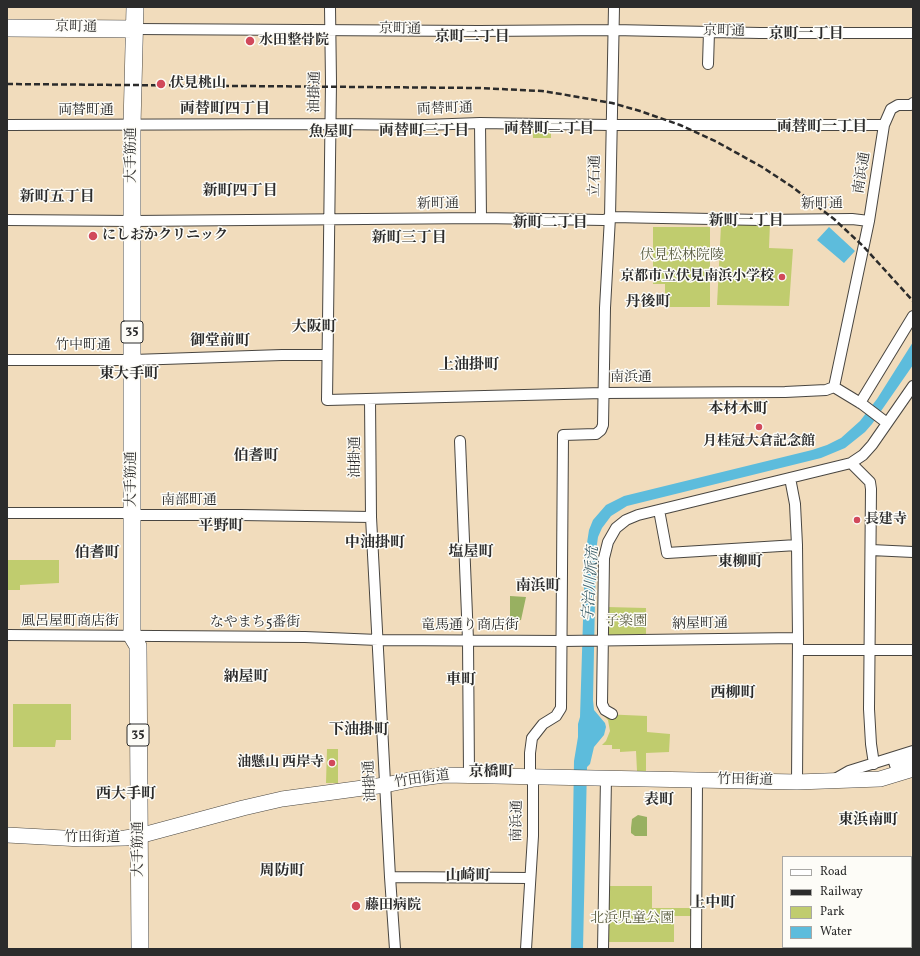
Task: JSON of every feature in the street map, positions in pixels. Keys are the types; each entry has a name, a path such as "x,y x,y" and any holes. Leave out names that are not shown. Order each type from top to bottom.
{"main road":[{"name":"大手筋通","path":"135,7 132,125 132,636 138,646 140,949"},
{"name":"京町通","path":"7,28 135,29"},
{"name":"竹田街道","path":"7,835 82,839 125,838 139,836 268,802 429,777 469,775 797,782 880,779 913,769"},
{"path":"880,779 913,781"}],"street":[{"name":"油掛通","path":"330,7 327,400 370,398 371,517 395,949"},
{"name":"立石通","path":"603,392 605,308 610,217 610,125 614,7"},
{"name":"京町通","path":"135,29 471,31 613,30 913,33"},
{"path":"708,64 709,32"},
{"name":"南浜通","path":"526,949 529,878 533,836 533,785 531,777 530,753 532,738 543,724 556,716 561,708 563,435 596,434 600,432 603,425 603,392 785,392 826,390 834,388 869,221 884,125 891,109 898,105 911,105 913,103"},
{"name":"両替町通","path":"7,125 425,125 480,123 610,125 884,125"},
{"path":"480,123 481,218"},
{"name":"新町通","path":"7,220 132,221 481,218 604,220 610,217 762,220 852,219 869,221"},
{"path":"861,404 913,316"},
{"name":"竹中町通","path":"7,360 132,360 327,355"},
{"path":"612,714 606,712 602,704 602,640 604,558 608,542 616,528 626,520 638,515 851,463 863,455 872,445 913,386"},
{"path":"834,388 861,404 887,424"},
{"path":"370,398 603,392"},
{"path":"460,441 468,640 469,775"},
{"path":"851,463 870,482 871,489 872,550 869,709 874,764"},
{"path":"790,478 795,504 797,545 797,782"},
{"path":"659,510 667,553 797,545"},
{"name":"南部町通","path":"7,513 371,517"},
{"path":"872,550 913,552"},
{"name":"風呂屋町商店街","path":"7,635 132,636"},
{"name":"なやまち5番街","path":"132,636 305,637 378,640"},
{"name":"納屋町通","path":"562,641 798,638"},
{"name":"竜馬通り商店街","path":"378,640 562,641"},
{"path":"798,650 913,650"},
{"path":"832,781 849,771 913,751"},
{"path":"913,757 894,762 896,768 913,760"},
{"path":"603,778 604,949"},
{"path":"696,949 697,780"},
{"path":"390,877 529,878"}],"green space":[{"path":"533,130 551,130 551,138 533,138"},
{"path":"770,223 769,248 793,249 789,306 717,305 721,225"},
{"name":"伏見松林院陵","path":"653,227 710,227 710,307 665,307 665,284 653,284"},
{"path":"7,560 59,560 59,583 20,585 20,590 7,590"},
{"path":"510,596 526,597 521,620 512,621 510,617"},
{"name":"子楽園","path":"607,607 646,608 646,637 612,637 606,633"},
{"path":"13,704 71,704 71,740 56,740 55,747 13,747"},
{"path":"602,714 647,716 647,732 670,734 669,752 646,753 646,771 637,771 636,751 620,752 620,749 612,749 612,745 602,745 606,741 610,731 608,720"},
{"path":"327,749 338,749 338,783 326,783"},
{"path":"638,815 647,817 647,836 635,836 631,833 632,819"},
{"name":"北浜児童公園","path":"609,886 652,886 652,908 692,908 692,916 674,916 674,942 609,942"}],"water":[{"path":"829,227 855,251 844,263 817,240"},
{"name":"宇治川派流","path":"913,342 913,365 872,424 865,432 845,448 821,458 627,506 611,516 602,528 598,537 596,551 593,700 594,710 605,723 606,727 604,735 594,747 590,764 587,767 583,949 571,949 574,761 580,717 585,556 589,530 593,520 606,505 624,496 812,450 841,438 860,421 877,399"}],"railway":[{"path":"7,84 479,88 542,91 612,103 680,125 717,142 762,167 791,186 834,219 863,246 913,301"}],"place":[{"name":"水田整骨院","path":"250,41"},
{"name":"伏見桃山","path":"161,84"},
{"name":"にしおかクリニック","path":"93,236"},
{"name":"京都市立伏見南浜小学校","path":"782,277"},
{"name":"月桂冠大倉記念館","path":"759,427"},
{"name":"長建寺","path":"857,520"},
{"name":"油懸山 西岸寺","path":"332,763"},
{"name":"藤田病院","path":"356,906"}],"district":[{"name":"京町一丁目","path":"806,35"},
{"name":"京町二丁目","path":"472,38"},
{"name":"両替町四丁目","path":"225,110"},
{"name":"両替町一丁目","path":"822,128"},
{"name":"両替町二丁目","path":"549,130"},
{"name":"両替町三丁目","path":"424,132"},
{"name":"魚屋町","path":"331,133"},
{"name":"新町四丁目","path":"240,192"},
{"name":"新町五丁目","path":"57,198"},
{"name":"新町一丁目","path":"746,222"},
{"name":"新町二丁目","path":"550,224"},
{"name":"新町三丁目","path":"409,239"},
{"name":"丹後町","path":"648,303"},
{"name":"大阪町","path":"314,328"},
{"name":"御堂前町","path":"220,342"},
{"name":"上油掛町","path":"469,366"},
{"name":"東大手町","path":"129,375"},
{"name":"本材木町","path":"738,410"},
{"name":"伯耆町","path":"256,457"},
{"name":"平野町","path":"221,527"},
{"name":"中油掛町","path":"375,544"},
{"name":"塩屋町","path":"471,553"},
{"name":"伯耆町","path":"97,554"},
{"name":"東柳町","path":"740,563"},
{"name":"南浜町","path":"538,587"},
{"name":"納屋町","path":"246,678"},
{"name":"車町","path":"461,681"},
{"name":"西柳町","path":"733,694"},
{"name":"下油掛町","path":"359,731"},
{"name":"京橋町","path":"491,773"},
{"name":"西大手町","path":"126,795"},
{"name":"表町","path":"659,801"},
{"name":"東浜南町","path":"868,821"},
{"name":"周防町","path":"282,872"},
{"name":"山崎町","path":"468,877"},
{"name":"上中町","path":"713,904"}]}
